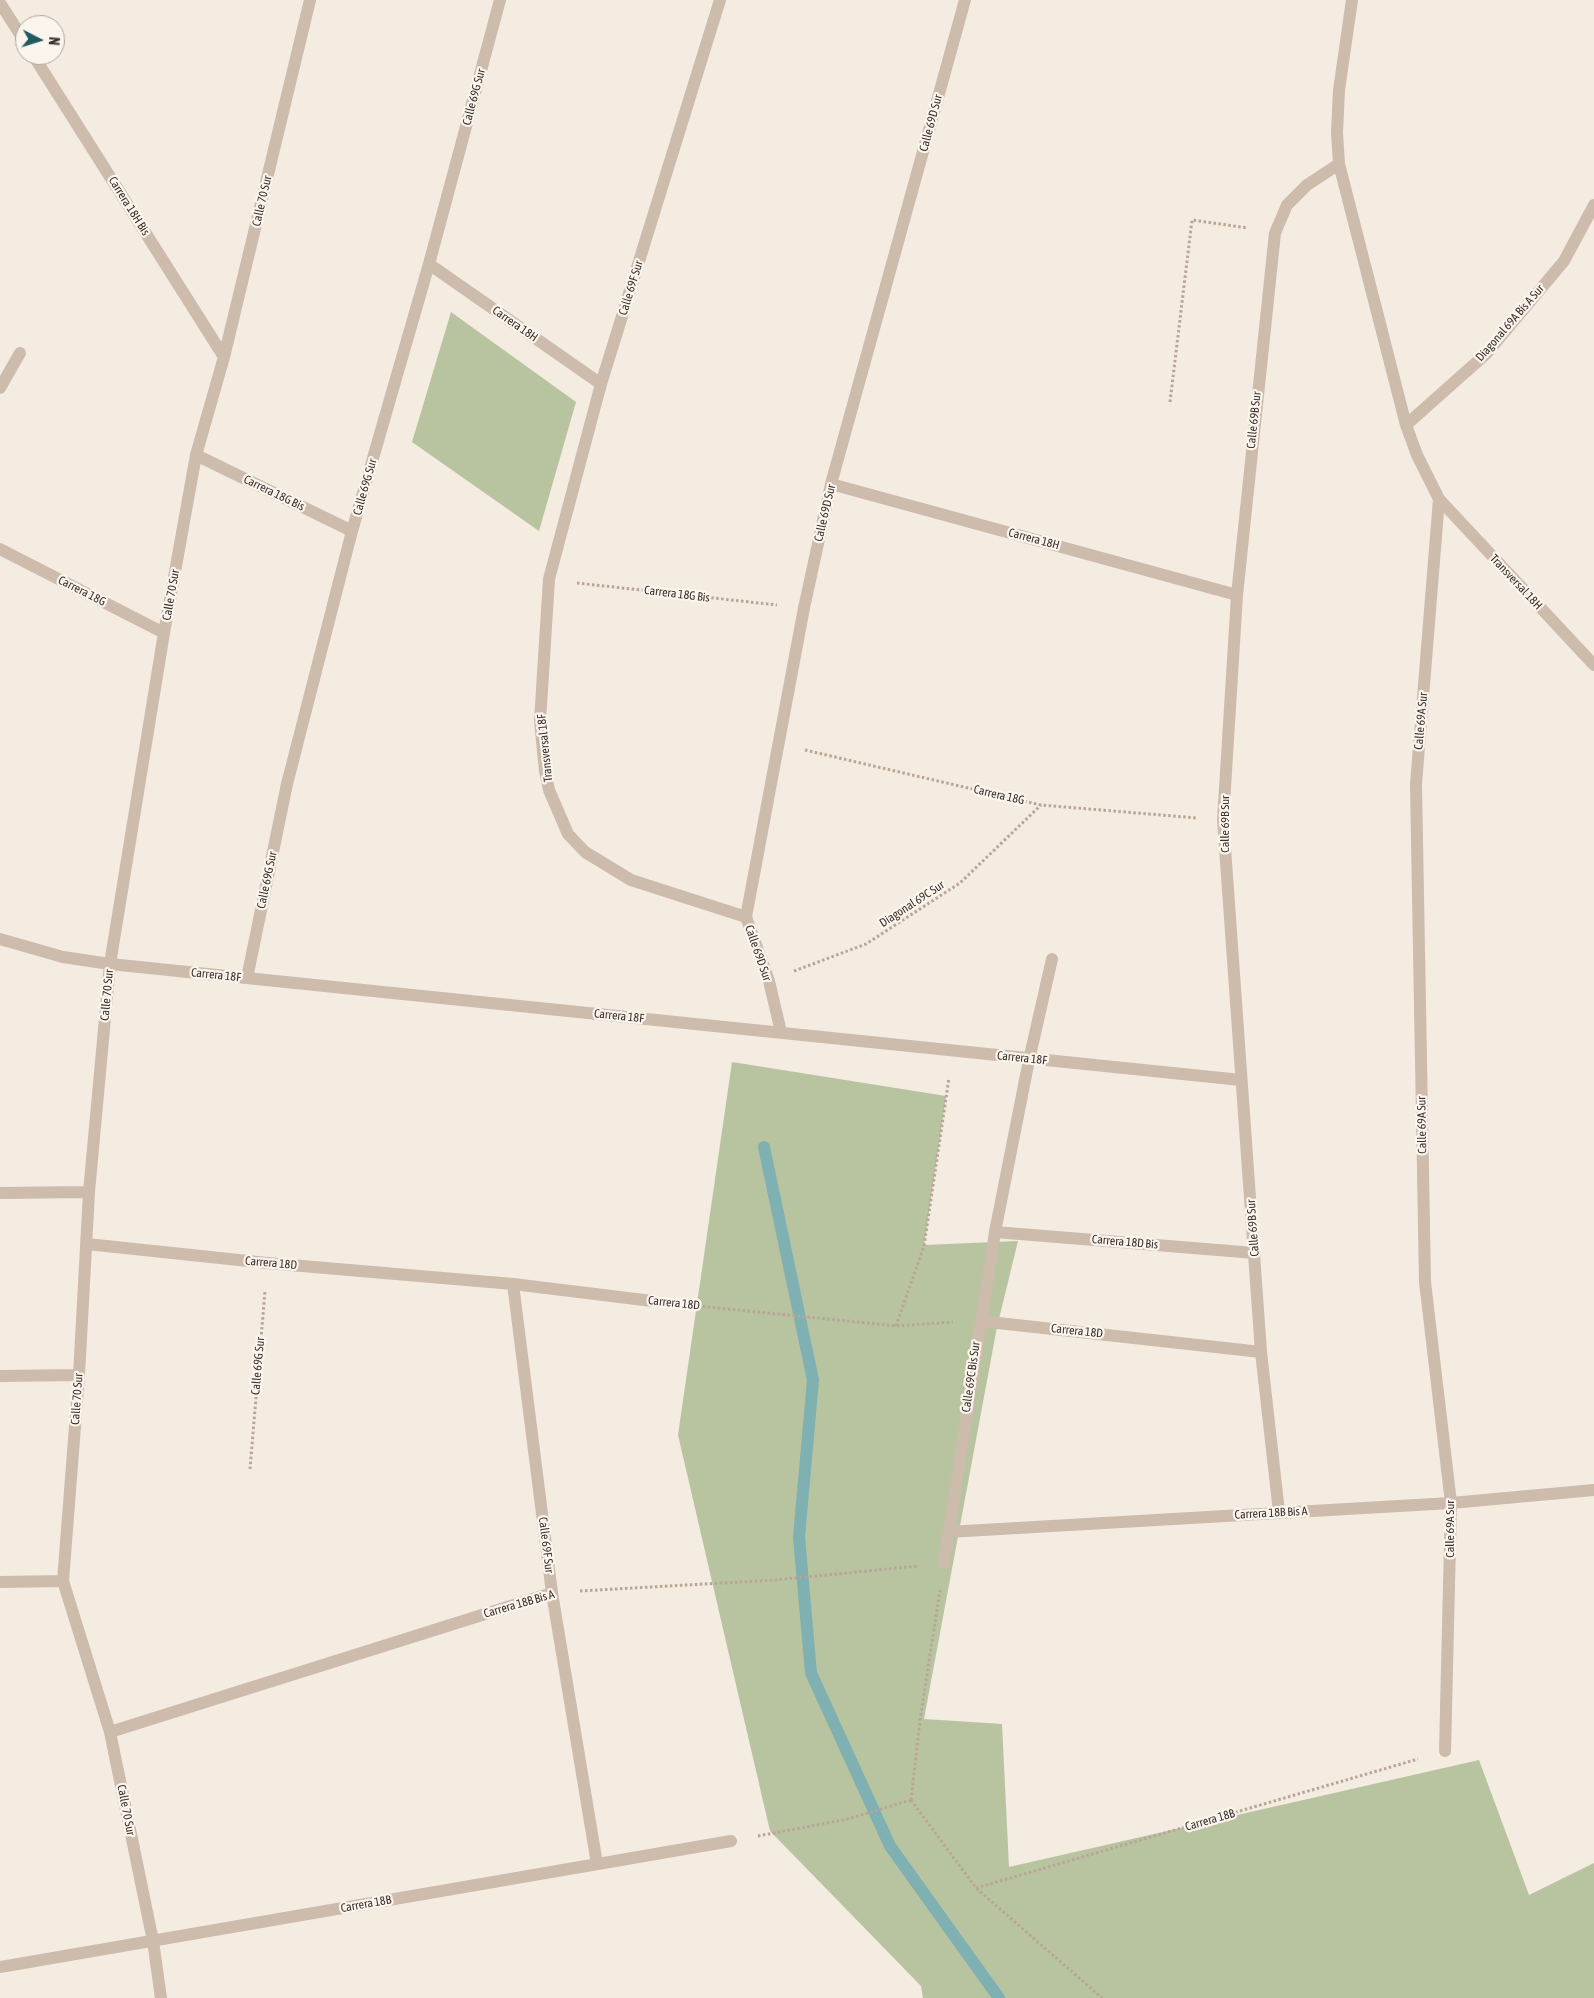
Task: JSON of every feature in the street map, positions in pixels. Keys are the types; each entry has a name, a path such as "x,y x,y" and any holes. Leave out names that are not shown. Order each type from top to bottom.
{"street":[{"name":"Calle 70 Sur","path":"161,1998 153,1941 110,1732 63,1581 79,1375 90,1192 110,964 164,633 196,455 224,357 310,0"},
{"name":"Calle 69G Sur","path":"247,978 287,784 352,531 429,264 500,0"},
{"name":"Calle 69F Sur","path":"549,579 601,384 720,0"},
{"name":"Calle 69D Sur","path":"781,1032 768,981 746,917 780,744 804,608 831,484 965,0"},
{"path":"1352,0 1339,90 1337,133 1339,164 1406,425 1417,455 1439,499"},
{"path":"0,3 15,26"},
{"name":"Carrera 18H Bis","path":"39,65 224,357"},
{"name":"Calle 69B Sur","path":"1278,1512 1261,1352 1223,820 1237,595 1275,232 1288,205 1307,186 1339,164"},
{"name":"Diagonal 69A Bis A Sur","path":"1406,425 1487,354 1564,261 1594,205"},
{"name":"Carrera 18H","path":"429,264 601,384"},
{"path":"0,388 20,353"},
{"name":"Carrera 18G Bis","path":"196,455 352,531"},
{"name":"Carrera 18H","path":"831,484 1237,595"},
{"name":"Transversal 18H","path":"1439,499 1594,665"},
{"name":"Calle 69A Sur","path":"1439,499 1416,784 1425,1282 1451,1503 1445,1751"},
{"name":"Carrera 18G","path":"0,549 164,633"},
{"name":"Transversal 18F","path":"549,579 540,720 545,772 559,815 568,834 585,852 631,880 746,917"},
{"name":"Carrera 18F","path":"0,939 63,957 110,964 954,1050 1029,1060 1241,1080"},
{"name":"Calle 69C Bis Sur","path":"944,1563 995,1232 1029,1060 1052,958"},
{"path":"0,1193 90,1192"},
{"name":"Carrera 18D Bis","path":"995,1232 1255,1253"},
{"name":"Carrera 18D","path":"87,1244 267,1263 513,1284 652,1301"},
{"name":"Calle 69F Sur","path":"513,1284 552,1593 597,1864"},
{"name":"Carrera 18D","path":"980,1321 1261,1352"},
{"path":"0,1376 79,1375"},
{"name":"Carrera 18B Bis A","path":"948,1532 1451,1503 1594,1490"},
{"path":"0,1582 63,1581"},
{"name":"Carrera 18B Bis A","path":"110,1732 552,1593"},
{"name":"Carrera 18B","path":"0,1967 731,1841"}],"path":[{"path":"1170,402 1192,220 1275,232"},
{"name":"Carrera 18G Bis","path":"549,579 804,608"},
{"name":"Carrera 18G","path":"780,744 1041,805 1223,820"},
{"name":"Diagonal 69C Sur","path":"768,981 866,944 960,883 1041,805"},
{"path":"896,1326 924,1246 954,1050"},
{"name":"Calle 69G Sur","path":"250,1469 267,1263"},
{"name":"Carrera 18D","path":"652,1301 896,1326 980,1321"},
{"path":"944,1563 910,1800 976,1888 1102,1998"},
{"name":"Carrera 18B Bis A","path":"552,1593 775,1580 944,1563"},
{"name":"Carrera 18B","path":"976,1888 1445,1751"},
{"path":"731,1841 848,1819 910,1800"}],"green space":[{"path":"451,312 576,402 539,531 412,442"},
{"path":"732,1062 946,1096 924,1245 1018,1241 997,1327 924,1719 1002,1724 1009,1867 1479,1760 1529,1895 1594,1863 1594,1998 923,1998 921,1986 770,1831 678,1435"}],"waterway":[{"path":"764,1147 813,1380 799,1537 811,1673 890,1846 999,1998"}]}
